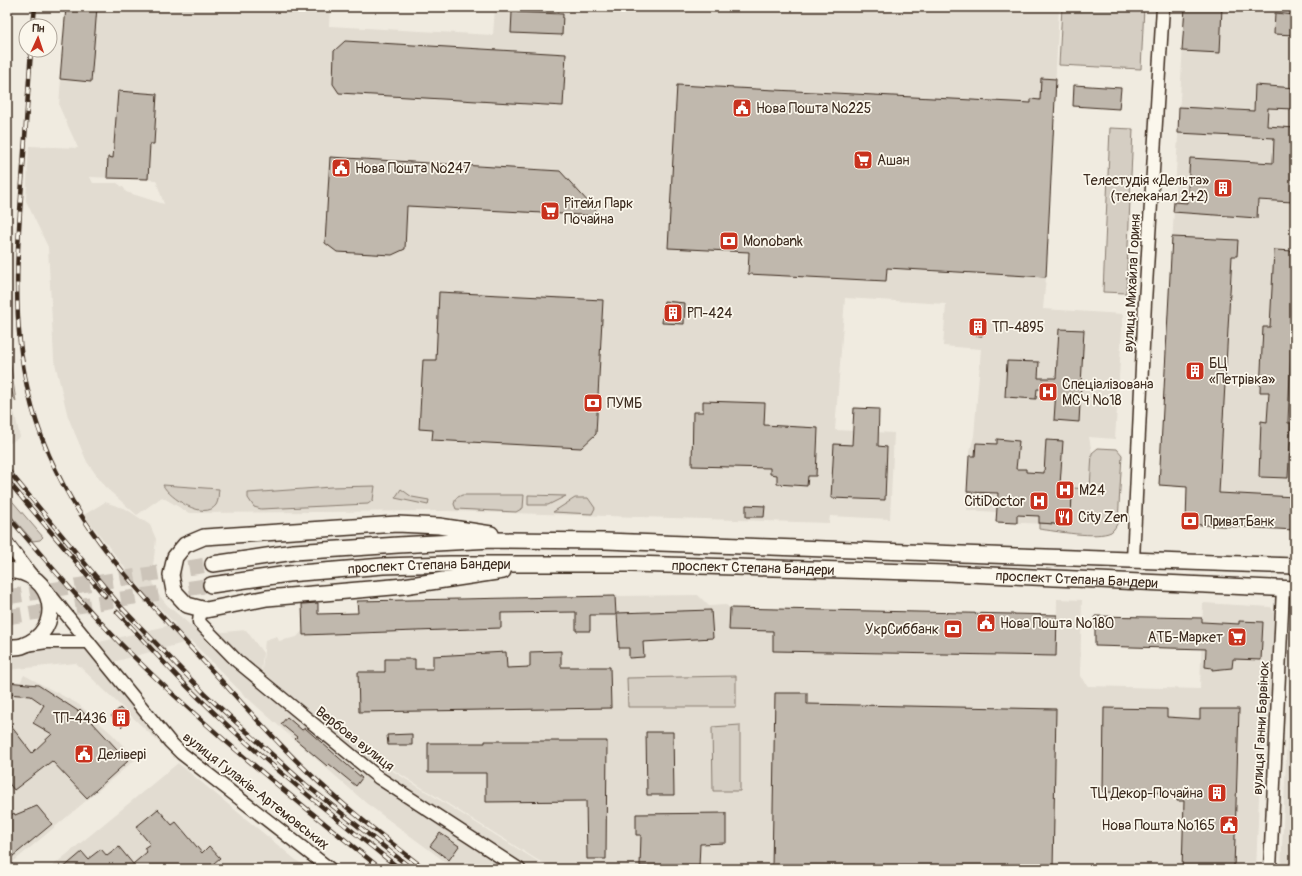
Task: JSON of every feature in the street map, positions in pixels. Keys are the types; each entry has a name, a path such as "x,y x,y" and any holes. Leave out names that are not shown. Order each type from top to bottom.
{"main road":[{"path":"527,540 439,526 397,524 204,537 185,546 175,557 171,575 174,591 187,605 206,610 267,598 404,586 550,564"},
{"name":"проспект Степана Бандери","path":"213,564 294,552 398,545 527,540 605,541 1295,566"},
{"name":"проспект Степана Бандери","path":"212,585 288,574 383,566 550,564 718,565 813,568 1289,588"},
{"path":"7,570 14,570 32,576 46,590 51,607 48,622 38,637 23,646 7,648"}],"street":[{"name":"вулиця Михайла Гориня","path":"1133,560 1145,302 1163,7"},
{"path":"7,543 32,576"},
{"name":"вулиця Ганни Барвінок","path":"1270,869 1289,588"},
{"name":"вулиця Гулаків-Артемовських","path":"46,590 170,742 181,753 330,869"},
{"name":"Вербова вулиця","path":"206,610 200,614 199,622 210,634 237,661 341,748 386,782 519,869"},
{"path":"23,646 47,642 89,642"}],"shaded area":[{"path":"66,7 330,7 329,26 493,35 495,7 1059,7 1046,277 1043,309 1123,314 1115,439 1089,437 1092,453 1090,489 1072,488 1071,525 996,522 996,512 967,510 969,456 974,436 981,349 943,346 946,304 845,298 835,430 894,433 890,519 830,516 829,523 446,511 189,513 162,497 137,515 105,487 87,462 68,417 54,359 48,247 26,201 29,146 78,148 59,106","holes":["90,177 156,180 164,204 126,192 124,188 117,183 93,183"]},
{"path":"1062,7 1144,7 1141,69 1059,65"},
{"path":"1185,7 1295,7 1295,530 1186,524 1187,487 1159,485"},
{"path":"1110,128 1133,129 1126,293 1103,292"},
{"path":"7,339 16,402 7,381"},
{"path":"7,397 15,415 20,437 7,445"},
{"path":"1098,448 1117,449 1122,455 1118,522 1114,529 1105,534 1086,535 1039,529 1039,523 1071,525 1072,488 1090,489 1092,453"},
{"path":"163,485 219,489 218,501 211,509 196,509 172,496"},
{"path":"375,486 373,500 368,504 261,509 254,507 248,498 248,493 331,487"},
{"path":"401,489 412,497 429,500 428,505 395,498"},
{"path":"7,495 43,537 40,540 33,541 7,511"},
{"path":"462,495 524,495 523,508 516,512 456,509 454,504 456,498"},
{"path":"528,495 566,496 548,505 528,505"},
{"path":"575,498 588,498 595,508 592,514 553,512"},
{"path":"105,502 126,509 150,525 156,539 152,576 155,590 167,605 195,629 224,632 246,630 263,653 261,672 332,732 336,728 388,768 550,869 455,869 366,803 244,695 191,641 113,662 178,744 169,752 76,663 7,670 7,654 53,647 87,645 175,624 140,587 84,515"},
{"path":"698,595 709,606 726,605 730,608 730,630 773,631 773,651 1056,656 1057,599 1082,600 1080,676 1088,686 1200,689 1203,603 1271,607 1275,615 1267,745 1261,749 1256,869 552,869 389,767 336,727 332,731 262,671 265,640 277,636 279,641 297,637 303,630 303,635 501,628 501,613 576,612 576,631 590,631 590,615 616,615 615,596"},
{"path":"24,675 78,704 112,734 136,759 7,867 7,682 20,683"},
{"path":"736,676 736,707 628,707 627,678"},
{"path":"1295,704 1295,869 1281,869 1287,739 1293,736"},
{"path":"740,725 740,791 713,791 712,727"},
{"path":"178,763 307,869 49,869"}],"building":[{"path":"66,7 97,7 91,82 60,79"},
{"path":"1185,7 1222,7 1220,53 1182,51"},
{"path":"512,12 563,14 562,35 511,33"},
{"path":"1275,13 1295,15 1295,35 1274,34"},
{"path":"345,41 566,54 563,106 339,93 333,84 334,51"},
{"path":"1041,78 1056,79 1046,277 887,268 886,281 748,274 749,252 668,248 677,85 1031,103 1031,99 1040,100"},
{"path":"1074,85 1121,88 1119,109 1073,106"},
{"path":"1255,85 1295,88 1295,109 1268,108 1267,126 1295,128 1293,202 1258,200 1257,218 1173,212 1174,202 1187,203 1190,158 1273,163 1274,138 1178,133 1179,107 1254,111"},
{"path":"118,91 157,94 154,144 150,144 148,179 107,178 108,157 113,158"},
{"name":"Рітейл Парк Почайна","path":"330,157 560,171 601,216 407,206 405,249 392,255 337,252 325,243"},
{"name":"БЦ «Петрівка»","path":"1172,237 1238,240 1237,256 1232,256 1219,493 1295,497 1295,530 1186,524 1187,487 1159,485"},
{"path":"1274,250 1295,251 1288,423 1291,423 1288,478 1259,477 1261,421 1267,422 1269,392 1260,392 1263,327 1270,327"},
{"path":"439,292 603,300 596,434 581,448 432,440 433,430 419,429 423,360 436,360"},
{"name":"РП-424","path":"664,301 685,303 684,324 662,323"},
{"name":"ТП-4895","path":"973,318 983,319 982,336 972,335"},
{"path":"1059,329 1084,330 1079,422 1054,420 1056,390 1037,389 1036,399 1005,397 1007,361 1039,362 1038,378 1056,378"},
{"path":"703,401 765,403 764,425 818,428 816,476 808,476 807,486 777,484 777,475 770,474 770,468 692,466 693,412 703,412"},
{"path":"854,408 879,409 878,446 887,447 885,500 831,498 834,444 852,445"},
{"path":"997,439 1019,441 1016,469 1026,469 1026,472 1044,473 1046,440 1063,441 1060,485 1072,485 1071,525 1039,523 1039,516 1017,515 1017,523 996,522 998,493 967,492 969,456 975,456 976,443 997,444"},
{"path":"746,505 765,506 764,517 746,517"},
{"path":"615,596 616,615 590,615 590,631 576,631 576,612 501,613 501,628 303,635 302,604 318,603 318,614 358,613 357,601"},
{"path":"730,608 1057,615 1056,656 773,651 773,631 729,630"},
{"path":"711,610 713,638 643,642 644,657 629,658 629,648 619,648 617,613"},
{"path":"1095,616 1202,618 1202,622 1239,624 1239,621 1263,622 1261,660 1233,659 1232,668 1212,670 1212,668 1205,667 1206,649 1095,646"},
{"path":"561,651 561,667 610,667 611,708 359,712 358,672 385,672 385,659 415,659 415,669 433,669 433,656 506,652 507,668 530,667 530,652"},
{"path":"7,682 38,685 78,711 80,709 128,761 87,798 52,761 14,790 7,781 7,721 32,753 52,734 33,723 44,705 31,696 7,694"},
{"path":"775,693 807,693 807,704 1056,709 1053,869 772,869"},
{"name":"ТП-4436","path":"120,708 130,719 122,727 111,716"},
{"path":"1104,708 1167,709 1167,717 1200,719 1200,709 1239,709 1234,868 1182,869 1184,801 1177,801 1177,793 1103,792"},
{"path":"287,717 302,730 305,728 362,778 356,786 329,764 327,766 295,739 297,737 281,724"},
{"path":"646,732 673,732 674,795 647,795"},
{"path":"412,734 412,745 388,745 387,735"},
{"path":"485,741 607,741 606,859 587,859 586,801 486,802 486,773 428,773 428,743 485,743"},
{"path":"37,806 52,824 7,861 7,818 14,813 15,815"},
{"path":"158,809 172,825 176,822 202,853 209,846 220,858 207,869 62,869 82,852 88,859 101,849 107,856 119,847 133,864 147,852 144,848 150,844 136,827"},
{"path":"726,813 726,843 700,844 699,866 640,866 641,835 636,835 636,814"},
{"path":"440,833 459,846 449,860 430,846"}],"tunnel":[{"path":"7,597 213,564"},
{"path":"7,617 211,585"}],"railway":[{"path":"34,18 35,7"},
{"path":"30,58 17,261 18,313 23,365 28,391 40,432 56,470 75,505 121,570 255,718 294,759 336,798 425,869"},
{"path":"7,469 121,607 206,695 305,784 412,869"},
{"path":"7,480 105,596"},
{"path":"7,515 92,613 151,674 248,760 381,869"},
{"path":"117,612 190,689 249,745 298,787 400,869"}],"place":[{"name":"Нова Пошта №225","path":"742,108"},
{"name":"Ашан","path":"863,160"},
{"name":"Нова Пошта №247","path":"341,168"},
{"name":"Телестудія «Дельта» (телеканал 2+2)","path":"1223,188"},
{"name":"Рітейл Парк Почайна","path":"550,211"},
{"name":"Monobank","path":"729,241"},
{"name":"РП-424","path":"673,313"},
{"name":"ТП-4895","path":"978,327"},
{"name":"БЦ «Петрівка»","path":"1195,371"},
{"name":"Спеціалізована МСЧ №18","path":"1048,392"},
{"name":"ПУМБ","path":"593,403"},
{"name":"М24","path":"1065,490"},
{"name":"CitiDoctor","path":"1039,501"},
{"name":"City Zen","path":"1064,517"},
{"name":"ПриватБанк","path":"1190,521"},
{"name":"Нова Пошта №180","path":"986,623"},
{"name":"УкрСиббанк","path":"953,629"},
{"name":"АТБ-Маркет","path":"1237,637"},
{"name":"ТП-4436","path":"121,718"},
{"name":"Делівері","path":"84,754"},
{"name":"ТЦ Декор-Почайна","path":"1217,793"},
{"name":"Нова Пошта №165","path":"1229,825"}]}
